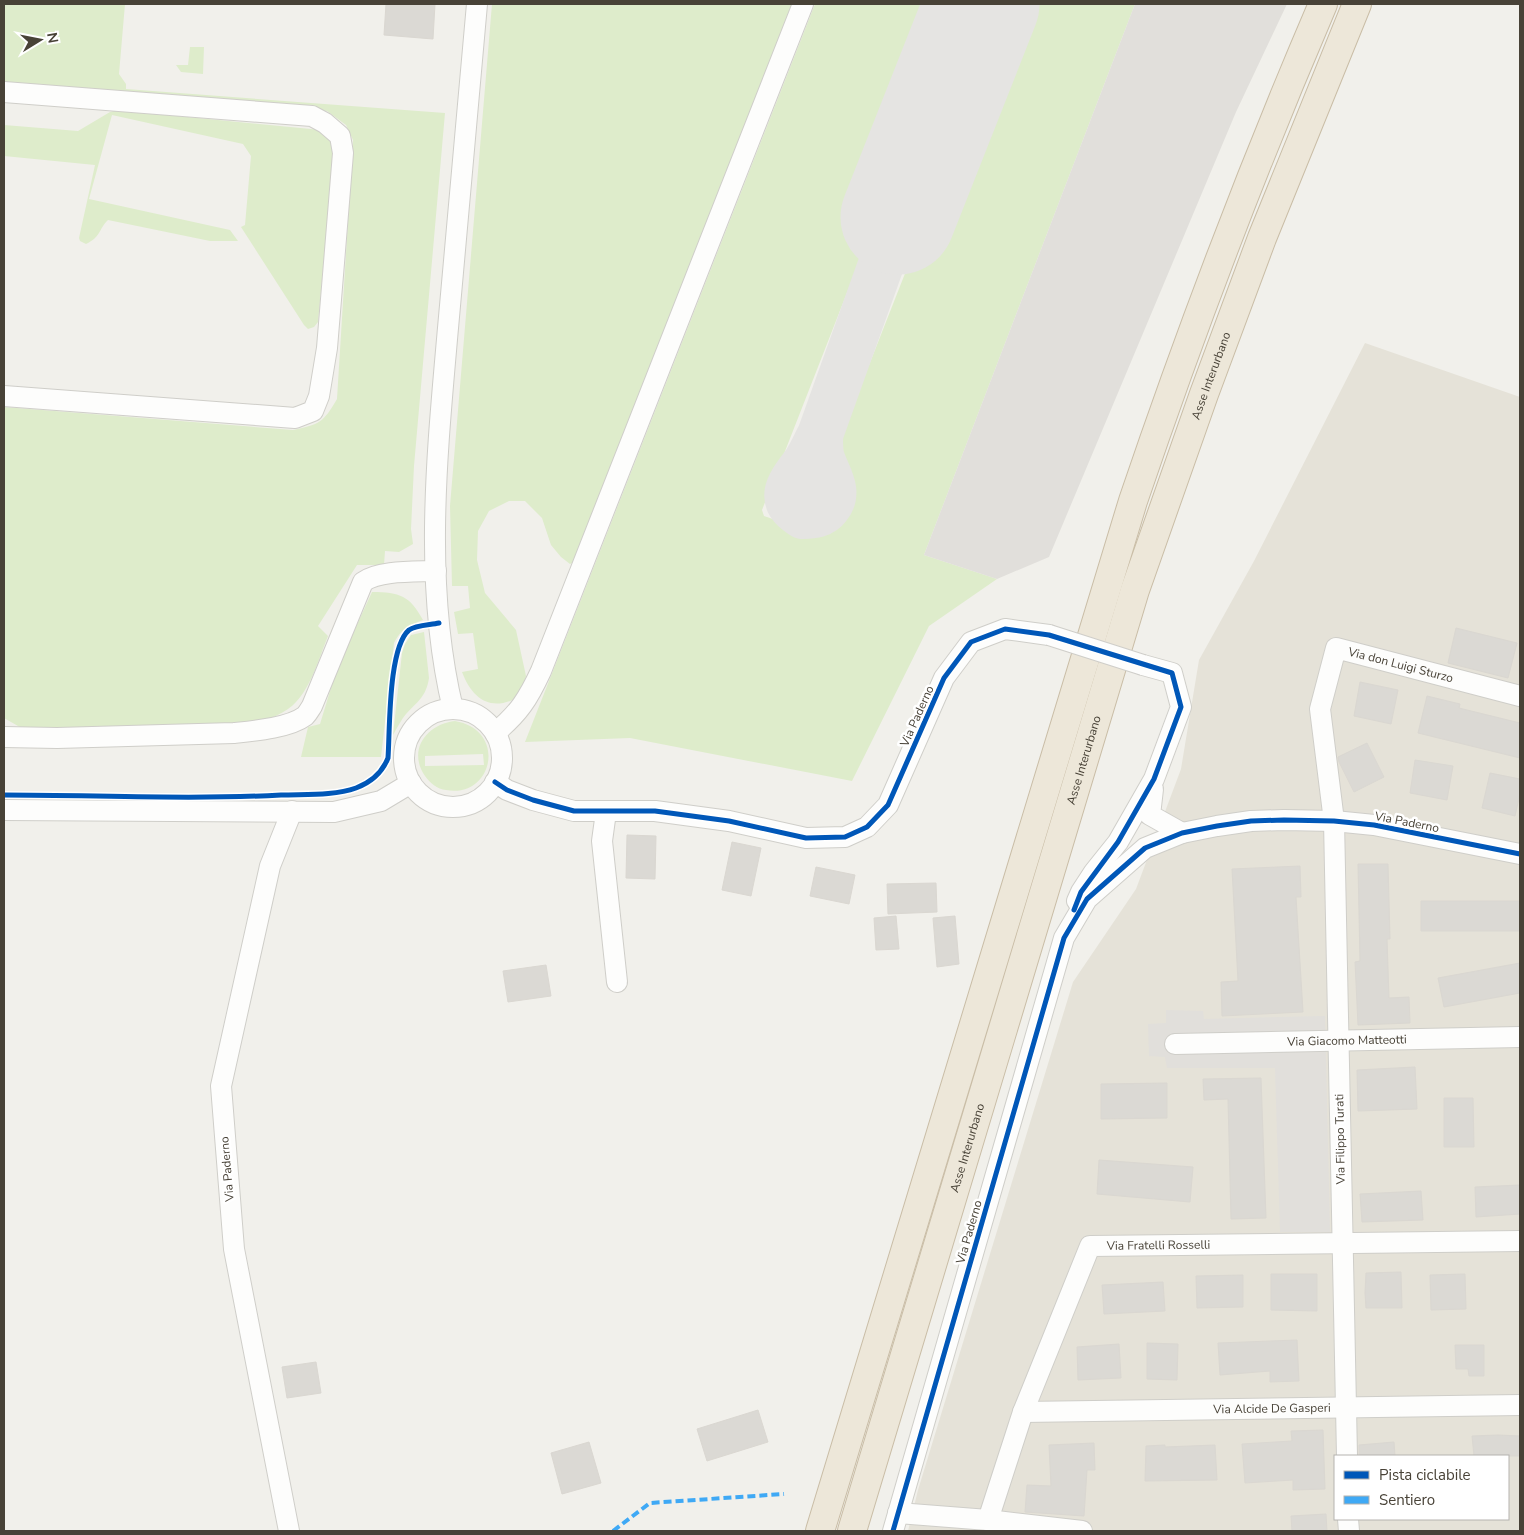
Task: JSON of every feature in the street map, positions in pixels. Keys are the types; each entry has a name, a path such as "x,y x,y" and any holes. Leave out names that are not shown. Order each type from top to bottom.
{"highway":[{"path":"820,1531 1133,500 1173,384 1242,201 1323,4"},
{"name":"Asse Interurbano","path":"852,1531 1135,590 1204,394 1262,238 1357,4"}],"street":[{"path":"453,709 446,682 438,624 436,570 437,469 477,4"},
{"path":"495,732 508,722 528,698 541,671 803,4"},
{"path":"4,92 312,116 325,123 340,136 343,153 326,348 319,396 313,411 296,418 4,396"},
{"path":"4,737 57,738 234,733 291,723 304,716 312,706 363,582 369,578 394,573 436,570"},
{"name":"Via Paderno","path":"495,782 507,790 533,800 574,811 656,811 729,821 806,838 845,838 867,827 888,805 944,678 971,642 1005,628 1049,635 1172,673 1181,707 1154,779 1118,842 1081,892 1064,938 895,1522"},
{"name":"Via don Luigi Sturzo","path":"1334,821 1320,709 1336,648 1520,696"},
{"path":"464,709 479,716 495,732 499,740 502,756 500,773 482,797 468,805 453,807 438,805 424,798 406,774 403,759 407,738 423,718 435,711 464,709"},
{"name":"Via Paderno","path":"1145,848 1154,779"},
{"path":"4,810 334,812 381,801 411,783"},
{"name":"Via Paderno","path":"289,1531 234,1249 220,1086 270,866 292,811"},
{"path":"606,812 602,841 617,982"},
{"path":"1150,815 1182,833"},
{"name":"Via Paderno","path":"1064,938 1087,899 1145,848 1182,833 1217,826 1251,821 1334,821 1374,825 1520,854"},
{"name":"Via Filippo Turati","path":"1334,821 1347,1455"},
{"path":"1118,842 1123,867"},
{"name":"Via Giacomo Matteotti","path":"1174,1044 1520,1037"},
{"name":"Via Fratelli Rosselli","path":"988,1520 1022,1412 1090,1246 1520,1241"},
{"name":"Via Alcide De Gasperi","path":"1022,1412 1520,1405"},
{"path":"895,1522 988,1520 1082,1531"}],"shaded area":[{"path":"1135,4 1287,4 1236,112 1049,557 997,579 924,555"},
{"path":"1365,343 1520,397 1520,1531 908,1531 918,1490 1073,982 1136,889 1181,769 1199,660 1254,561"},
{"path":"1166,1010 1203,1011 1204,1019 1325,1016 1330,1232 1280,1232 1275,1068 1167,1068 1165,1057 1149,1056 1148,1024 1166,1023"}],"green space":[{"path":"4,4 125,4 119,74 126,84 126,89 445,113 414,466 411,529 413,544 399,552 385,551 384,565 357,565 318,626 328,636 315,671 302,695 282,713 252,725 25,730 4,718 4,407 293,430 315,424 324,418 337,399 353,140 346,125 327,111 9,83 4,81"},
{"path":"492,4 797,4 579,559 570,564 561,557 551,545 542,518 525,501 509,501 489,511 478,531 477,560 485,593 516,630 526,676 522,695 502,703 485,701 478,697 462,672 478,669 473,633 458,634 454,612 470,608 468,586 452,586 450,506"},
{"path":"815,4 960,4 762,510 764,516 810,530 835,527 845,519 852,506 854,486 849,475 835,459 836,449 1011,4 1135,4 924,555 997,579 929,626 852,781 630,738 525,742"},
{"path":"190,47 204,47 203,74 181,72 176,65 188,65"},
{"path":"117,110 321,130 329,137 334,154 318,322 314,327 308,329 304,325 241,227 245,225 251,156 243,144 112,115 89,199 230,230 238,241 210,241 108,220 97,236 86,244 80,241 79,238 95,165 4,156 4,125 78,131 110,112"},
{"path":"372,592 390,593 403,597 409,601 423,620 406,628 394,643 381,757 301,757 308,727 320,724 337,668"},
{"path":"424,632 428,684 421,698 404,716 393,735 402,653 411,635"},
{"path":"455,721 472,727 483,737 488,749 488,762 483,774 475,784 462,790 446,790 437,787 427,779 420,766 419,748 423,740 428,733 445,723","holes":["483,754 484,765 425,766 425,756"]}],"building":[{"path":"386,4 435,4 433,39 384,35"},
{"path":"1456,628 1517,643 1508,678 1448,663"},
{"path":"1360,682 1398,690 1391,724 1354,716"},
{"path":"1427,696 1460,704 1459,708 1520,723 1520,758 1418,733"},
{"path":"1367,743 1384,777 1354,792 1338,757"},
{"path":"1415,760 1453,766 1447,800 1410,793"},
{"path":"1490,773 1520,779 1520,794 1515,816 1482,808"},
{"path":"627,835 656,836 655,879 626,878"},
{"path":"732,842 761,848 751,896 722,890"},
{"path":"1358,864 1388,864 1390,939 1387,939 1389,998 1409,997 1410,1023 1358,1025 1355,962 1360,961"},
{"path":"1300,866 1301,897 1296,897 1303,1012 1222,1016 1221,982 1238,981 1232,869"},
{"path":"816,867 855,875 849,904 810,896"},
{"path":"936,883 937,912 888,914 887,884"},
{"path":"1421,901 1520,901 1520,931 1421,931"},
{"path":"896,916 899,949 876,950 874,918"},
{"path":"955,916 959,964 937,967 933,918"},
{"path":"1520,963 1520,993 1444,1007 1438,978"},
{"path":"546,965 551,996 508,1002 503,971"},
{"path":"1415,1067 1417,1109 1358,1111 1357,1070"},
{"path":"1261,1078 1266,1218 1231,1219 1228,1099 1204,1100 1203,1079"},
{"path":"1167,1083 1167,1118 1101,1119 1101,1084"},
{"path":"1444,1098 1473,1098 1474,1147 1444,1147"},
{"path":"1099,1160 1193,1167 1190,1202 1097,1194"},
{"path":"1520,1185 1520,1214 1476,1217 1475,1187"},
{"path":"1421,1191 1423,1220 1362,1222 1360,1194"},
{"path":"1401,1272 1402,1308 1366,1308 1366,1273"},
{"path":"1271,1274 1317,1274 1317,1311 1271,1310"},
{"path":"1465,1274 1466,1309 1431,1310 1430,1275"},
{"path":"1243,1275 1243,1307 1197,1308 1196,1276"},
{"path":"1163,1282 1165,1311 1104,1314 1102,1285"},
{"path":"1297,1340 1299,1381 1270,1382 1270,1371 1220,1375 1218,1343"},
{"path":"1147,1343 1178,1344 1177,1380 1147,1379"},
{"path":"1119,1344 1121,1378 1078,1380 1077,1347"},
{"path":"1455,1345 1484,1345 1484,1376 1469,1376 1468,1369 1456,1369"},
{"path":"316,1362 321,1393 287,1398 282,1367"},
{"path":"758,1410 768,1442 707,1461 697,1429"},
{"path":"1323,1430 1325,1489 1293,1490 1293,1480 1245,1483 1242,1444 1292,1441 1291,1431"},
{"path":"1472,1436 1520,1436 1520,1456 1474,1455"},
{"path":"589,1442 601,1483 562,1494 551,1453"},
{"path":"1394,1442 1395,1455 1359,1455 1359,1445"},
{"path":"1094,1443 1095,1470 1087,1470 1084,1516 1025,1512 1027,1485 1051,1486 1049,1445"},
{"path":"1165,1445 1165,1447 1215,1445 1217,1480 1145,1481 1146,1446"},
{"path":"1326,1514 1327,1531 1292,1531 1291,1516"}],"taxiway":[{"path":"820,435 821,455 833,488 832,501 823,512 803,516 794,510 789,503 787,497 790,484 807,460 820,435 898,217"}],"runway":[{"path":"898,217 982,4"}],"marked path":[{"path":"613,1531 650,1503 784,1494"}],"cycle path":[{"path":"4,795 246,796 329,793 356,788 376,776 388,758 391,690 397,654 402,640 412,628 439,623"},
{"path":"495,782 507,790 533,800 574,811 655,811 729,821 806,838 845,837 867,827 888,805 944,678 971,642 1005,629 1049,635 1172,673 1181,707 1154,779 1118,842 1081,892 1074,910"},
{"path":"893,1531 1064,938 1087,899 1145,848 1182,833 1251,821 1334,821 1374,825 1520,854"}]}
